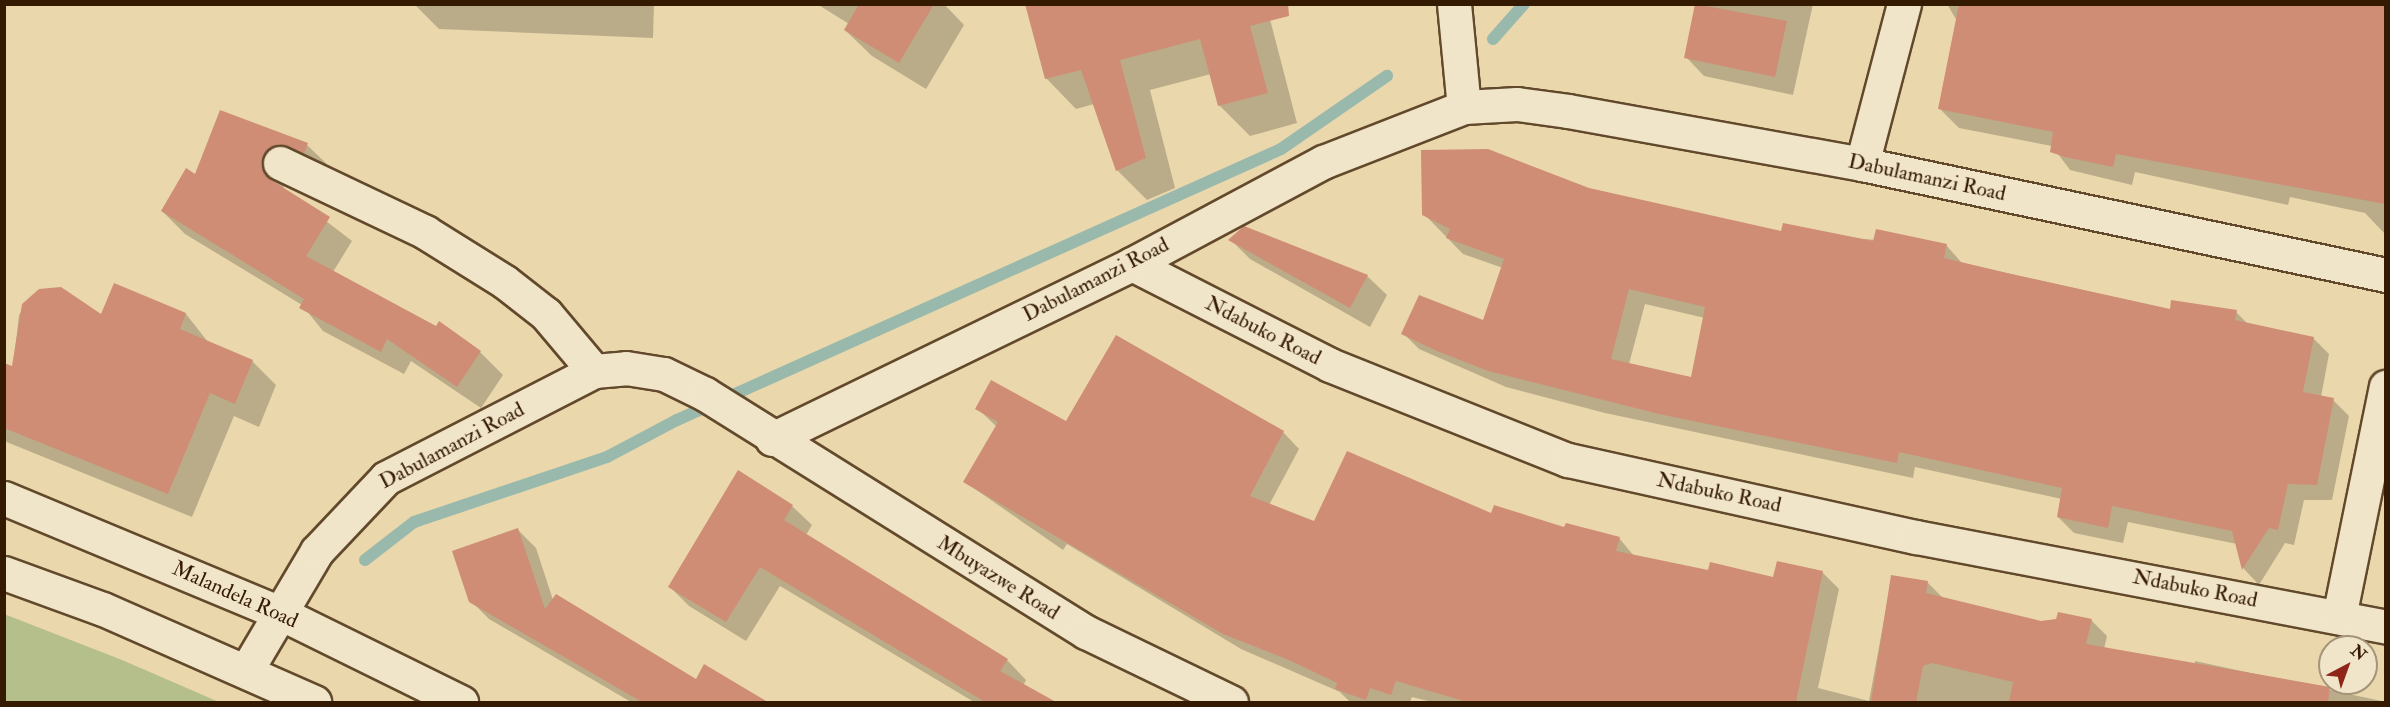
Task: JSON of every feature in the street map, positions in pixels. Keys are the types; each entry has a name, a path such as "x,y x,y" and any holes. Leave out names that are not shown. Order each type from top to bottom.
{"street":[{"path":"1454,4 1464,107"},
{"path":"1862,164 1904,4"},
{"name":"Dabulamanzi Road","path":"246,671 317,551 386,478 594,371 626,368 664,374 705,394 772,439 1132,264 1323,162 1464,107 1517,104 1568,111 1862,164 2385,275"},
{"path":"280,163 425,232 505,282 546,314 594,371"},
{"name":"Ndabuko Road","path":"1132,264 1330,365 1568,460 1916,537 2385,627"},
{"path":"2339,617 2385,387"},
{"name":"Mbuyazwe Road","path":"772,439 1086,632 1231,702"},
{"name":"Malandela Road","path":"4,498 280,613 461,702"},
{"path":"4,573 246,671 314,702"}],"green space":[{"path":"4,614 122,660 219,702 5,702"}],"building":[{"path":"859,4 934,4 899,63 844,30"},
{"path":"1025,4 1288,4 1289,16 1250,26 1268,93 1218,106 1200,39 1120,60 1146,158 1116,171 1081,70 1045,79"},
{"path":"1695,4 1787,21 1775,77 1684,58"},
{"path":"1959,4 2385,4 2385,204 2116,154 2113,167 2065,157 2050,152 2053,132 1938,109"},
{"path":"220,110 308,143 304,154 288,146 270,147 261,164 271,180 330,217 306,256 436,326 439,321 481,351 457,387 387,339 381,352 299,308 304,299 161,211 186,168 195,174"},
{"path":"1488,149 1589,188 1781,231 1783,223 1873,241 1876,229 1947,244 1944,258 2170,309 2171,300 2237,310 2235,320 2314,337 2303,392 2334,398 2317,485 2288,484 2278,530 2269,528 2242,570 2232,531 2112,506 2108,528 2057,517 2062,488 1899,452 1897,463 1659,414 1488,371 1401,334 1419,295 1483,320 1504,259 1446,238 1450,229 1422,215 1421,150","holes":["1629,289 1705,307 1691,377 1611,359"]},
{"path":"1244,226 1368,275 1350,308 1228,240"},
{"path":"114,283 186,313 180,329 253,360 235,404 210,393 168,494 4,428 4,363 12,366 22,304 39,289 61,287 101,314"},
{"path":"1116,335 1284,431 1250,496 1314,521 1347,451 1491,513 1494,505 1564,527 1566,523 1620,537 1616,551 1708,570 1710,562 1773,577 1777,561 1823,571 1796,702 1467,702 1396,681 1391,695 1370,688 1366,700 1335,689 1337,683 1289,660 1223,634 963,482 998,422 975,409 991,380 1066,421"},
{"path":"738,470 793,505 784,520 1008,659 1000,671 1056,702 985,702 760,567 726,622 668,587"},
{"path":"518,528 545,609 556,594 696,679 704,664 768,702 642,702 469,602 452,551"},
{"path":"1891,575 1928,581 1926,593 2041,621 2056,619 2058,612 2092,619 2086,644 2318,685 2318,695 2329,695 2328,702 2009,702 2013,682 1932,663 1923,666 1916,702 1871,702"}],"waterway":[{"path":"1493,39 1524,4"},
{"path":"365,560 414,522 607,457 677,420 1281,149 1387,76"}]}
